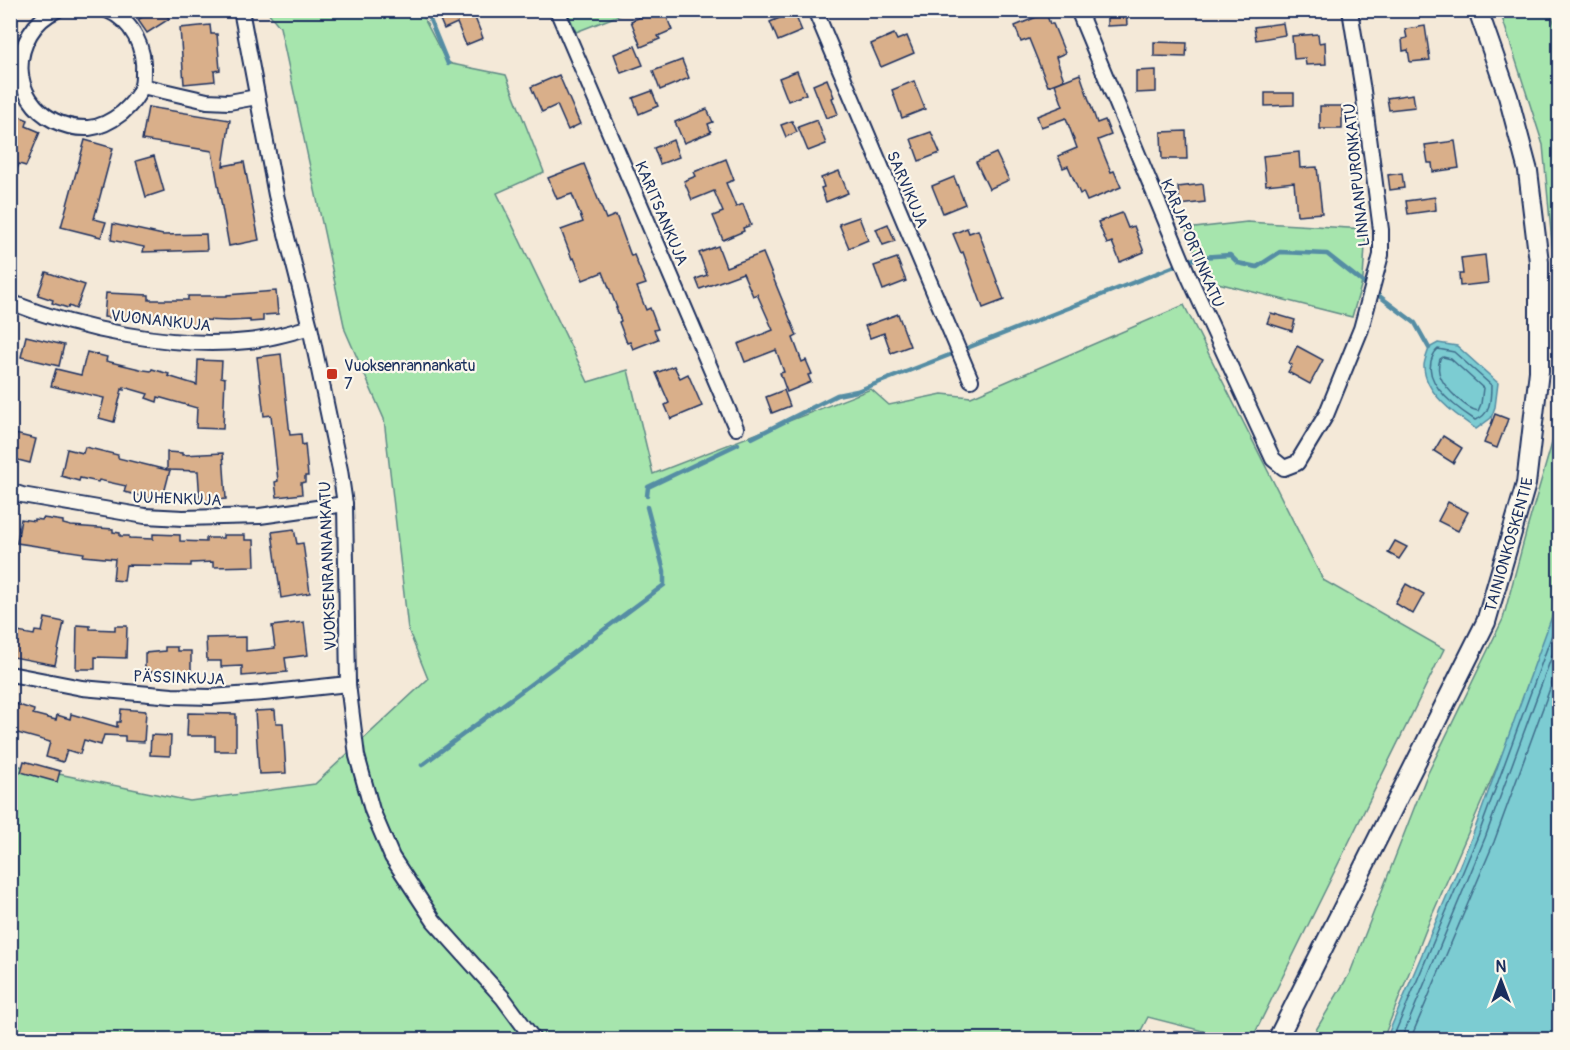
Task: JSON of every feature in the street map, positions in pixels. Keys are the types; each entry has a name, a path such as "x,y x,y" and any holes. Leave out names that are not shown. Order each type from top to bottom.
{"main road":[{"name":"TAINIONKOSKENTIE","path":"1277,1040 1486,622 1526,484 1539,371 1539,262 1528,171 1508,96 1479,10"}],"street":[{"path":"57,10 34,27 24,45 20,66 23,86 33,105 48,119 68,127 91,128 114,120 131,104 142,86 144,62 139,41 127,24 107,10"},
{"name":"VUOKSENRANNANKATU","path":"240,10 276,195 310,327 340,470 345,504 348,684 357,756 372,810 392,856 434,921 503,998 534,1040"},
{"name":"KARITSANKUJA","path":"557,10 736,428"},
{"name":"SARVIKUJA","path":"815,10 971,380"},
{"name":"KARJAPORTINKATU","path":"1077,10 1189,277 1273,459 1284,468 1297,463"},
{"name":"LINNANPURONKATU","path":"1297,463 1326,415 1361,329 1381,255 1381,230 1368,126 1350,10"},
{"path":"142,86 207,101 229,102 256,97"},
{"name":"VUONANKUJA","path":"10,302 91,328 187,342 249,341 310,327"},
{"name":"UUHENKUJA","path":"10,491 145,516 183,518 260,516 345,504"},
{"name":"PÄSSINKUJA","path":"10,674 82,688 211,697 348,684"}],"green space":[{"path":"267,11 420,11 446,61 506,75 544,172 497,193 588,382 628,370 653,474 871,389 889,405 942,394 971,397 1184,305 1323,580 1444,649 1252,1039 1234,1039 1148,1017 1136,1040 11,1039 10,764 190,801 315,784 428,679 408,629 384,419 345,330 280,27"},
{"path":"567,11 630,11 576,32"},
{"path":"1500,11 1550,11 1559,35 1559,319 1543,145"},
{"path":"1247,222 1366,229 1363,279 1352,317 1206,280 1186,229"},
{"path":"1559,419 1559,611 1510,737 1429,922 1383,1039 1310,1040 1350,973 1427,775 1503,619"}],"water":[{"path":"1438,343 1457,346 1498,383 1491,418 1476,429 1442,402 1425,376 1424,366 1429,348"},
{"path":"1559,597 1559,1039 1386,1039 1473,834"}],"building":[{"path":"153,10 164,10 169,19 147,33 138,20"},
{"path":"436,10 472,10 483,38 466,45 457,23 444,29"},
{"path":"657,10 664,10 672,30 658,36 660,39 641,47 631,21"},
{"path":"1107,10 1126,10 1127,25 1107,26"},
{"path":"794,12 802,31 778,41 770,22"},
{"path":"1046,13 1065,53 1056,57 1064,80 1048,86 1029,39 1021,42 1015,26"},
{"path":"1283,23 1285,35 1256,40 1254,27"},
{"path":"210,25 211,34 217,34 220,70 214,71 215,81 184,84 180,28"},
{"path":"1425,26 1430,60 1410,62 1408,50 1403,51 1402,39 1407,38 1405,29"},
{"path":"894,34 897,40 907,36 914,53 881,67 871,44"},
{"path":"1318,34 1319,43 1325,42 1326,64 1306,65 1305,58 1294,59 1292,36"},
{"path":"1154,42 1187,43 1186,57 1154,56"},
{"path":"635,46 643,65 621,73 614,54"},
{"path":"682,60 689,78 660,90 653,71"},
{"path":"1156,70 1156,92 1136,93 1136,71"},
{"path":"797,71 806,94 788,101 779,78"},
{"path":"1080,74 1097,123 1105,120 1111,135 1098,140 1111,172 1114,171 1121,187 1087,201 1083,192 1080,194 1068,166 1063,168 1058,156 1077,148 1066,118 1041,127 1037,116 1063,106 1055,84"},
{"path":"559,75 580,124 568,130 557,105 542,112 531,87"},
{"path":"827,79 838,114 826,118 813,85"},
{"path":"914,81 925,109 902,118 892,90"},
{"path":"652,91 658,106 639,114 633,98"},
{"path":"1265,93 1294,93 1294,105 1265,106"},
{"path":"1413,94 1415,107 1389,110 1387,98"},
{"path":"1320,106 1342,106 1342,129 1320,129"},
{"path":"148,107 230,120 223,166 244,162 259,240 229,246 212,151 142,140"},
{"path":"707,109 713,122 708,124 711,132 684,143 675,122"},
{"path":"16,115 28,120 26,126 40,132 26,166 19,164 11,184 10,128"},
{"path":"817,120 826,144 808,151 798,127"},
{"path":"792,121 797,132 786,137 781,125"},
{"path":"1186,131 1187,159 1162,159 1161,132"},
{"path":"931,132 940,153 919,161 911,139"},
{"path":"85,140 113,148 94,219 106,222 101,237 61,227"},
{"path":"673,140 679,157 660,164 654,148"},
{"path":"1455,141 1459,168 1433,172 1432,163 1428,163 1425,145"},
{"path":"1299,152 1300,168 1317,167 1322,213 1297,215 1294,182 1266,185 1263,156"},
{"path":"996,153 1009,180 989,189 976,162"},
{"path":"154,156 164,191 146,197 136,161"},
{"path":"726,159 734,180 726,183 736,207 743,204 751,225 743,228 744,231 723,240 713,216 723,212 714,191 692,200 684,181 696,176 694,172"},
{"path":"584,164 606,219 616,215 631,256 634,255 646,284 637,287 646,310 650,308 658,329 654,330 658,339 633,349 630,342 627,343 603,272 583,280 561,230 583,222 572,194 557,199 548,178"},
{"path":"839,171 848,193 826,202 821,188 824,187 821,178"},
{"path":"1402,173 1404,188 1390,190 1388,175"},
{"path":"954,177 965,204 943,213 932,186"},
{"path":"1203,184 1205,202 1180,205 1178,187"},
{"path":"1435,197 1436,210 1408,214 1406,201"},
{"path":"1122,213 1128,228 1134,226 1144,252 1120,262 1112,242 1107,244 1098,222"},
{"path":"859,217 868,240 849,248 839,224"},
{"path":"113,224 163,235 206,234 207,250 143,252 144,247 111,240"},
{"path":"888,224 895,241 883,245 876,229"},
{"path":"967,228 969,233 978,230 1004,300 983,308 963,252 961,253 953,234"},
{"path":"718,246 726,267 763,253 797,336 793,338 802,362 806,360 812,374 808,375 811,382 787,392 780,373 784,372 776,350 745,362 738,344 773,330 757,294 753,296 743,273 700,289 696,279 707,275 699,253"},
{"path":"1485,255 1488,283 1460,286 1459,274 1463,274 1461,258"},
{"path":"897,258 906,281 883,290 874,266"},
{"path":"46,272 85,285 76,309 52,303 53,300 38,295"},
{"path":"276,291 278,314 263,315 263,321 202,320 202,325 168,325 168,320 104,317 106,293 149,295 149,300 188,300 188,296 227,296"},
{"path":"1271,313 1295,320 1292,331 1267,323"},
{"path":"898,314 910,346 891,353 884,333 870,338 865,326"},
{"path":"26,336 64,345 59,366 21,357"},
{"path":"1297,346 1323,360 1310,384 1288,372 1292,365 1289,363"},
{"path":"87,352 107,357 106,361 144,370 151,371 152,369 197,385 198,360 222,361 221,377 225,378 223,429 196,428 197,408 158,397 157,402 146,398 148,394 124,387 114,422 99,418 104,398 51,386 56,369 81,375"},
{"path":"281,354 290,435 301,434 302,445 305,444 308,476 305,476 305,482 301,483 302,494 277,497 275,482 278,481 271,415 264,416 257,357"},
{"path":"674,366 680,378 688,374 702,406 671,419 665,405 669,403 656,373"},
{"path":"784,390 790,406 772,413 766,397"},
{"path":"1495,414 1508,419 1497,448 1484,443"},
{"path":"15,434 36,439 30,463 10,458 10,436"},
{"path":"1443,436 1462,448 1453,463 1434,451"},
{"path":"85,447 167,470 167,452 182,453 182,455 223,453 226,499 200,501 198,471 170,470 162,501 124,492 126,486 99,480 98,482 80,478 79,481 61,476 67,449 83,453"},
{"path":"1448,502 1468,512 1458,531 1438,521"},
{"path":"43,518 63,521 63,524 71,526 113,529 113,532 120,533 120,536 129,536 129,538 153,539 153,534 180,535 180,541 206,542 206,538 245,535 245,540 254,540 255,566 213,567 213,562 191,563 191,566 126,565 124,581 113,580 115,559 83,556 84,553 17,543 21,519 34,521 34,519 42,520"},
{"path":"294,529 297,544 303,543 310,593 281,598 272,532"},
{"path":"1395,541 1407,547 1399,559 1388,553"},
{"path":"1406,584 1424,594 1413,614 1395,603"},
{"path":"45,618 64,622 55,665 13,657 18,632 34,635 35,631 42,632"},
{"path":"304,622 308,655 285,658 287,672 242,676 242,666 221,667 221,661 207,661 206,638 246,637 246,651 275,648 272,626"},
{"path":"77,625 90,626 90,629 115,630 115,626 127,626 126,658 95,657 95,669 76,669"},
{"path":"165,647 177,647 177,651 191,651 191,674 145,672 145,653 165,651"},
{"path":"10,702 34,710 33,714 56,720 57,715 70,719 71,714 117,727 117,722 120,722 121,709 146,711 144,742 125,741 125,736 104,735 101,745 84,740 80,754 67,750 63,762 46,757 50,742 10,731"},
{"path":"275,710 276,723 283,723 286,773 259,774 255,711"},
{"path":"188,713 236,714 236,751 215,751 215,736 187,736"},
{"path":"151,735 171,736 170,756 150,755"},
{"path":"24,761 60,771 57,782 21,772"}],"waterway":[{"path":"426,10 448,64"},
{"path":"1191,260 1200,257 1230,255 1238,263 1257,267 1280,252 1327,254 1365,284"},
{"path":"967,348 1175,266"},
{"path":"1378,295 1415,323 1429,348"},
{"path":"752,438 837,395 857,391 952,354"},
{"path":"647,496 648,487 738,444"},
{"path":"422,765 664,585 664,571 647,507"}],"place":[{"name":"Vuoksenrannankatu 7","path":"332,374"}]}
